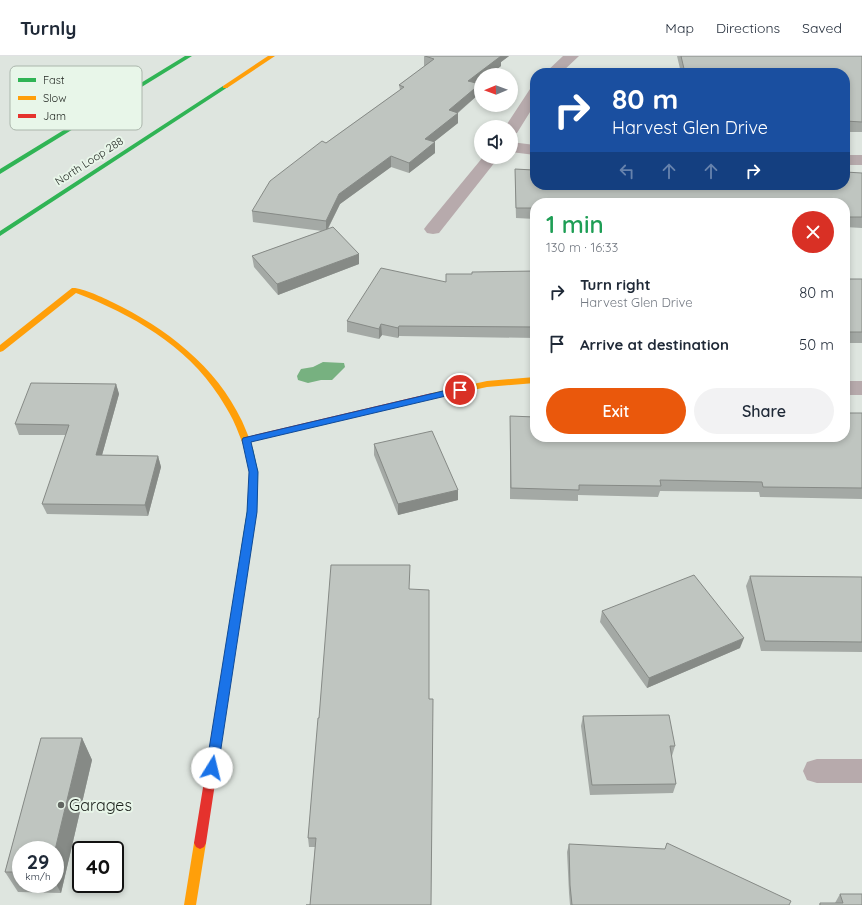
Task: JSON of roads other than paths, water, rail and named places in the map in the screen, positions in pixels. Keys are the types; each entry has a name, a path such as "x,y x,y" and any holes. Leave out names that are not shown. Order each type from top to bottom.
{"main road":[{"path":"142,85 189,56"},
{"name":"North Loop 288","path":"0,234 272,56"},
{"path":"0,172 68,130"},
{"path":"0,349 75,290 94,296 122,308 170,340 200,365 224,398 246,440 254,472 252,512 190,905"},
{"path":"246,440 448,392 487,384 530,380"}],"street":[{"path":"558,68 572,56"},
{"path":"517,120 530,100"},
{"path":"518,148 530,149"},
{"path":"850,160 862,160"},
{"path":"433,229 485,164"},
{"path":"850,388 862,388"},
{"path":"817,771 862,772"}],"place":[{"name":"Garages","path":"61,805"}]}
